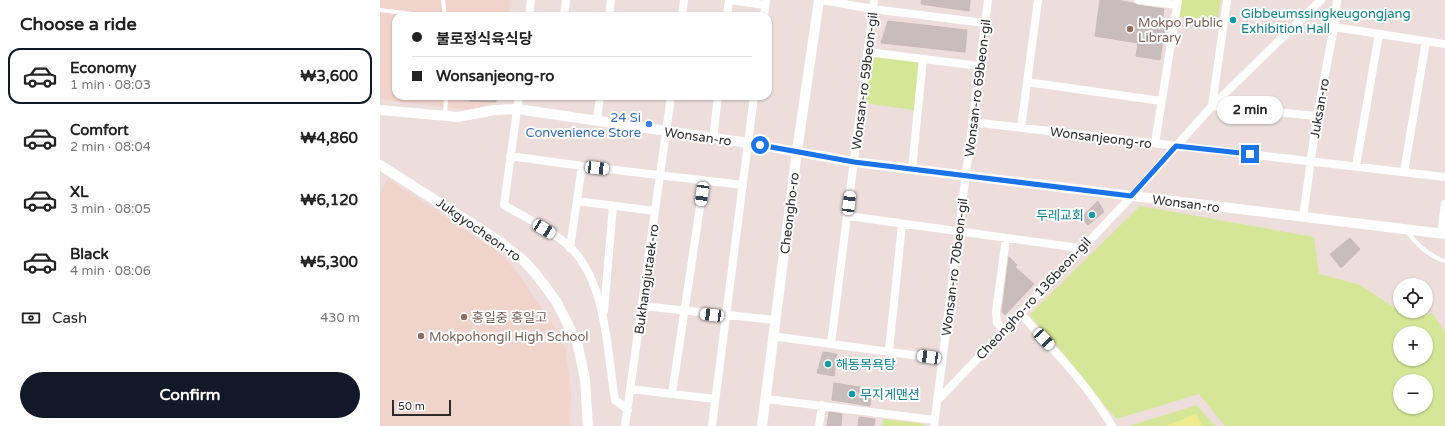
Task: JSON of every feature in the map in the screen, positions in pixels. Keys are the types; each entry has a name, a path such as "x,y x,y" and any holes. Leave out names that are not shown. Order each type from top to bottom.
{"street":[{"path":"530,12 531,0"},
{"path":"564,12 566,0"},
{"path":"610,12 611,0"},
{"path":"682,12 684,0"},
{"path":"728,12 729,0 766,3"},
{"path":"820,0 874,4 985,23"},
{"name":"Cheongho-ro","path":"762,426 797,151 820,0"},
{"name":"Wonsan-ro 69beon-gil","path":"966,175 988,0"},
{"path":"1021,128 1038,0"},
{"path":"1138,0 1177,2 1155,143 1167,156"},
{"path":"1227,0 1212,106 1317,116"},
{"name":"Cheongho-ro 136beon-gil","path":"937,401 1080,248 1131,196 1212,106 1321,0"},
{"name":"Juksan-ro","path":"1303,217 1317,116 1334,27 1337,0"},
{"name":"Wonsan-ro 59beon-gil","path":"831,344 874,4"},
{"path":"1334,27 1445,44"},
{"path":"1356,166 1379,34"},
{"path":"1404,172 1426,41"},
{"path":"867,52 980,66"},
{"path":"912,169 923,59"},
{"path":"1027,82 1162,101"},
{"path":"518,100 504,205 553,234 570,248 587,269 593,282 603,319 615,400 628,410"},
{"path":"597,120 600,100"},
{"name":"Bukhangjutaek-ro","path":"625,426 670,100"},
{"path":"713,138 718,100"},
{"path":"712,426 753,100"},
{"name":"Wonsan-ro","path":"380,110 458,117 495,110 517,109 748,143 854,162 1443,234"},
{"name":"Wonsanjeong-ro","path":"972,122 1445,177"},
{"path":"510,156 743,185"},
{"name":"Jukgyocheon-ro","path":"380,165 496,238 522,258 536,274 556,301 578,342 585,379 588,426"},
{"path":"570,248 582,166"},
{"name":"Wonsan-ro 70beon-gil","path":"934,423 966,175"},
{"path":"672,394 704,180"},
{"path":"577,201 655,211"},
{"path":"1443,234 1445,204"},
{"path":"603,319 613,206"},
{"path":"848,216 1080,248"},
{"path":"889,351 902,224"},
{"path":"1004,330 997,323 996,312 1006,238"},
{"path":"642,306 775,320"},
{"path":"1020,313 1066,365 1100,408 1112,426"},
{"path":"774,338 779,337 942,359"},
{"path":"630,389 715,399"},
{"path":"766,399 822,405 934,423"},
{"path":"820,426 822,405"}],"lane":[{"path":"442,0 444,12"},
{"path":"380,10 397,12"},
{"path":"445,117 446,100"},
{"path":"1406,230 1420,248 1432,256 1445,261"}],"shaded area":[{"path":"380,0 510,0 508,12 392,12 392,100 496,100 496,102 467,110 380,99"},
{"name":"홍일중 홍일고","path":"388,178 501,254 515,269 559,334 566,351 571,393 570,426 380,426 380,193"},
{"path":"1196,414 1202,426 1166,426"}],"green space":[{"path":"1182,0 1221,0 1217,23 1179,17"},
{"path":"873,56 916,61 920,65 914,110 864,103 870,58"},
{"path":"1140,206 1314,237 1319,274 1360,285 1393,307 1393,318 1433,318 1433,314 1445,332 1445,426 1225,426 1199,394 1116,419 1059,348 1030,314"},
{"path":"1197,405 1215,426 1129,426"},
{"path":"883,419 924,424 924,426 882,426"}],"building":[{"path":"922,0 970,0 969,11 921,4"},
{"name":"Mokpo Public Library","path":"1100,0 1117,0 1164,9 1162,22 1166,22 1160,60 1136,56 1138,43 1095,36"},
{"path":"888,21 967,30 965,52 881,43"},
{"path":"496,100 496,102 469,101"},
{"name":"두레교회","path":"1098,201 1104,212 1088,225 1081,218"},
{"path":"1350,238 1360,249 1341,268 1330,254"},
{"path":"1009,257 1017,265 1015,267 1034,284 1005,315 1002,312"},
{"name":"해동목욕탕","path":"823,352 837,354 834,376 817,373"},
{"name":"무지게맨션","path":"834,383 872,389 870,406 832,400"},
{"path":"829,412 842,414 841,426 827,426"},
{"path":"859,417 875,419 874,426 858,426"}],"place":[{"name":"Gibbeumssingkeugongjang Exhibition Hall","path":"1233,20"},
{"name":"Mokpo Public Library","path":"1130,29"},
{"name":"24 Si Convenience Store","path":"649,124"},
{"name":"두레교회","path":"1092,215"},
{"name":"홍일중 홍일고","path":"464,317"},
{"name":"Mokpohongil High School","path":"421,336"},
{"name":"해동목욕탕","path":"828,364"},
{"name":"무지게맨션","path":"852,394"}],"route":[{"path":"760,145 854,162 1131,196 1176,146 1250,154"}]}
